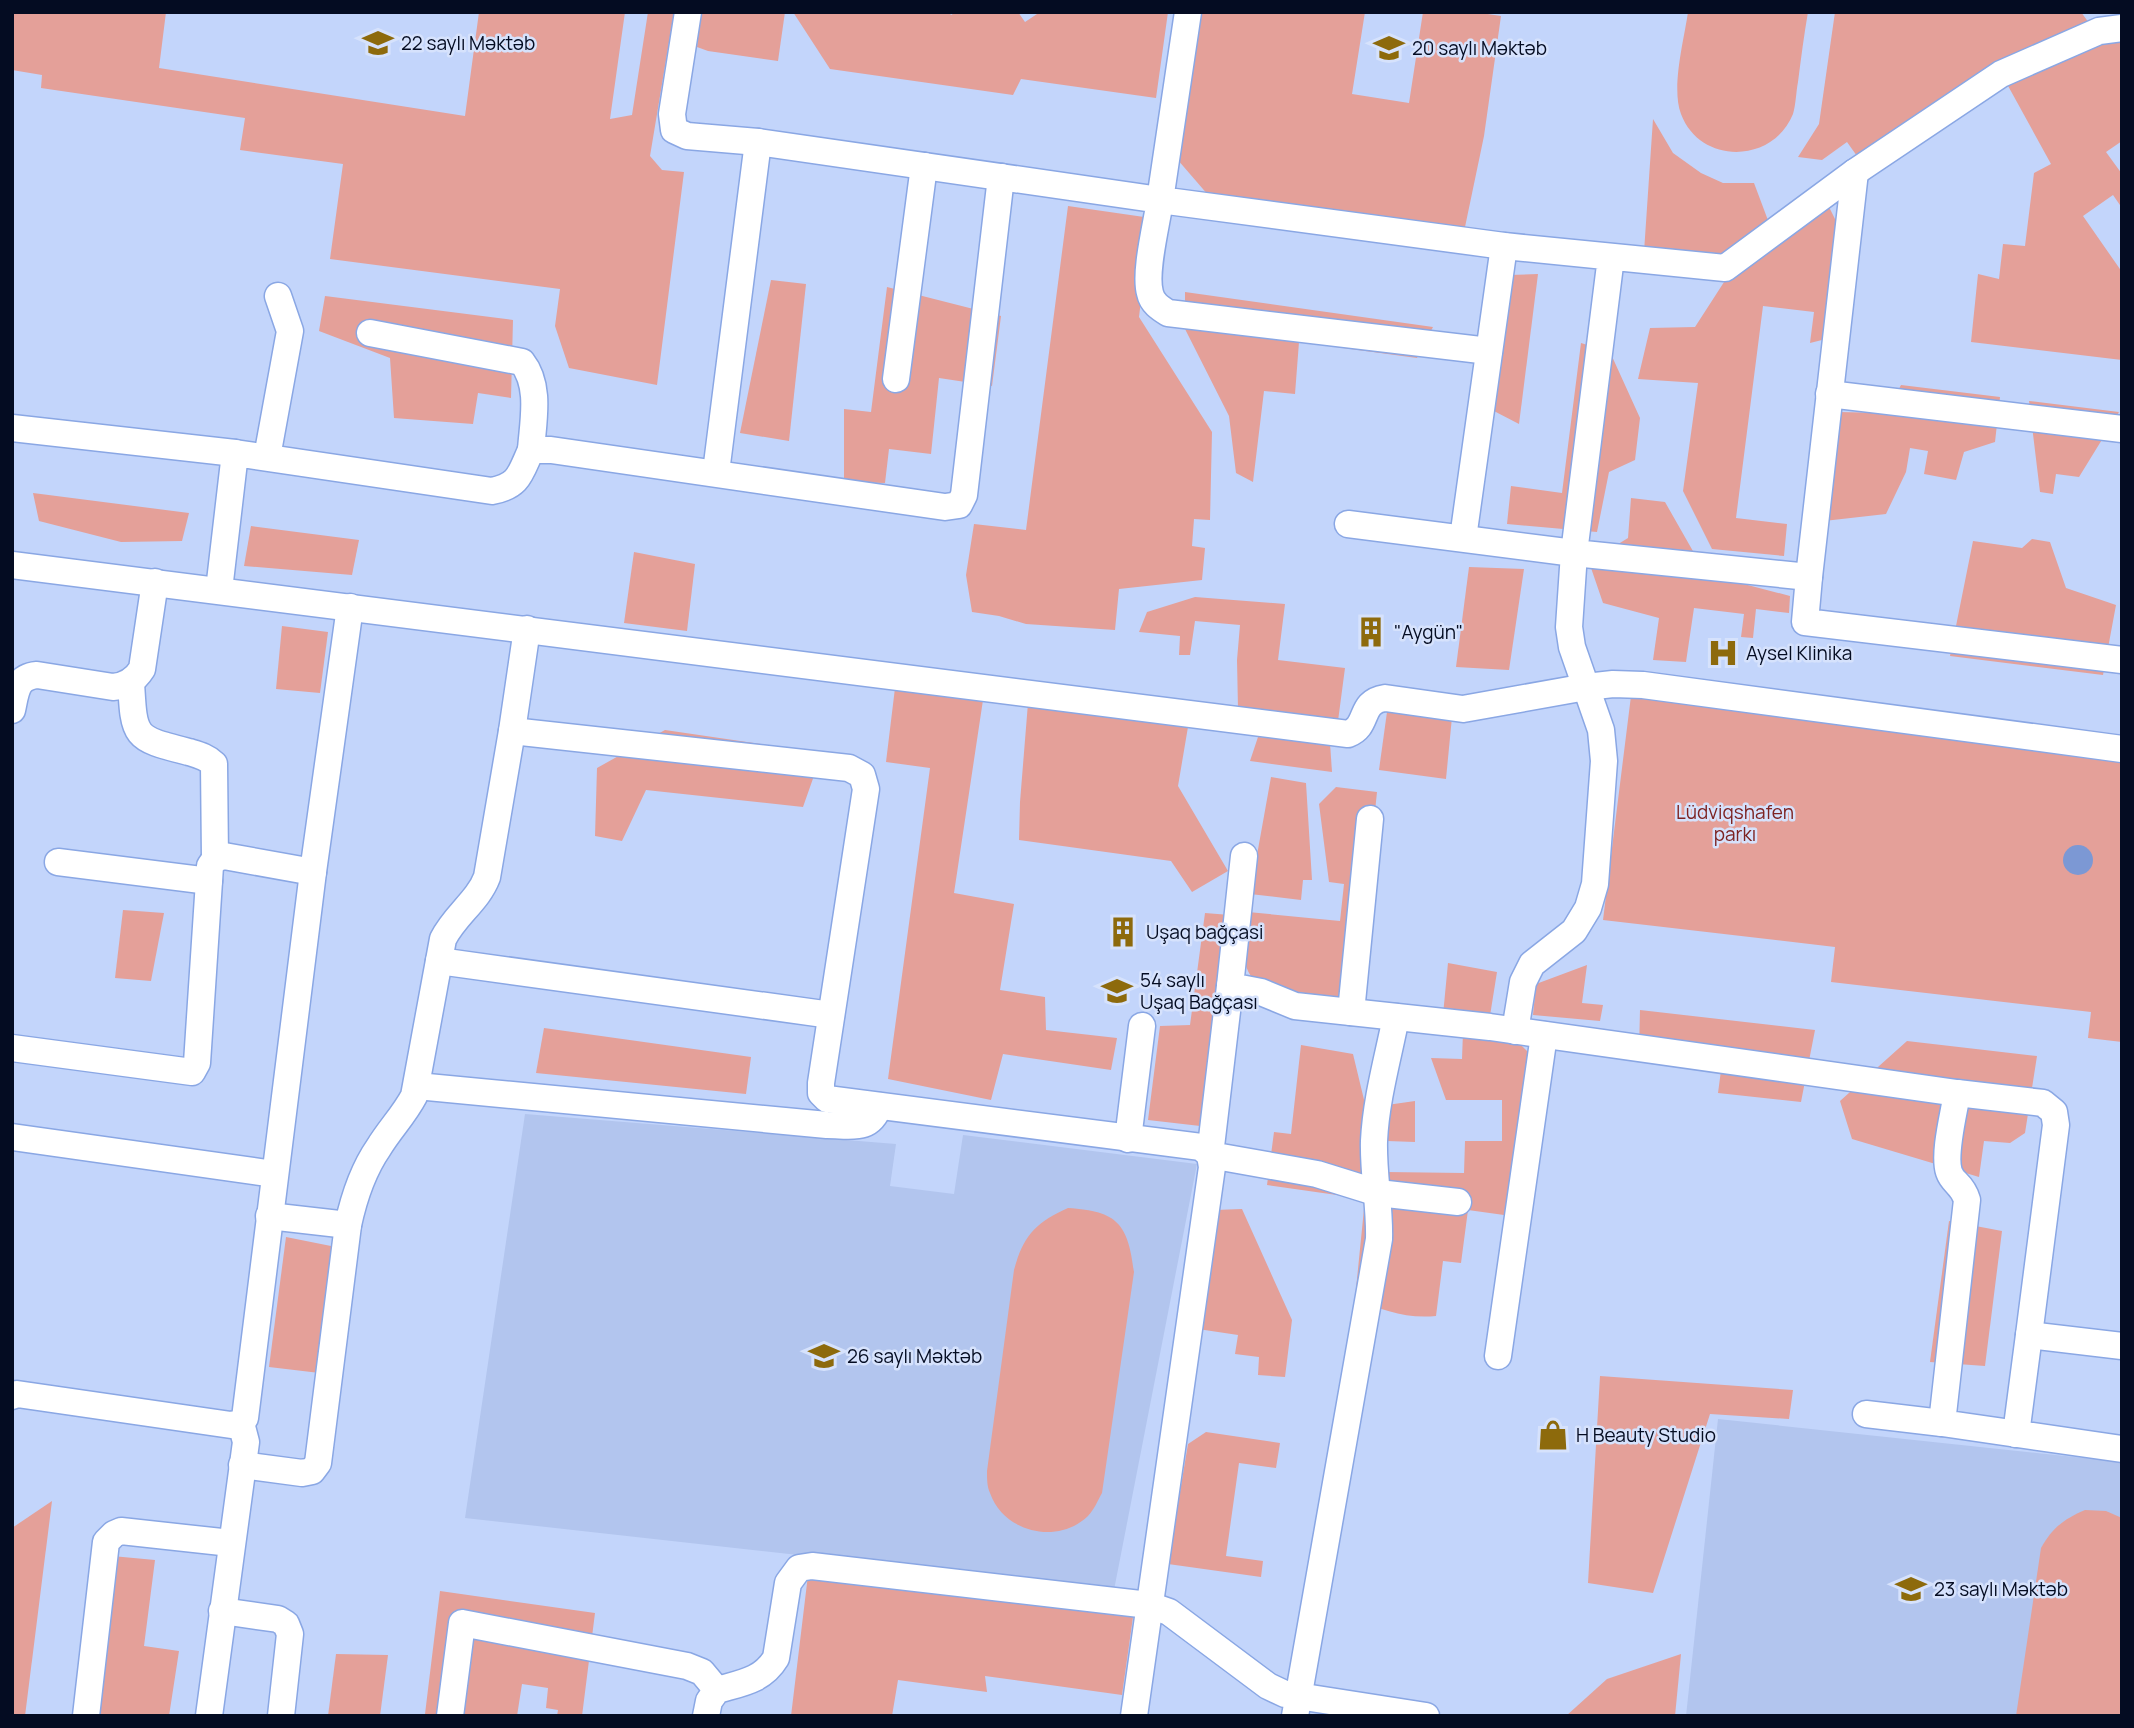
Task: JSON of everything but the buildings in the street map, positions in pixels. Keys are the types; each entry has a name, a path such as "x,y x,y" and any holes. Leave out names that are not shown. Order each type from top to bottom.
{"street":[{"path":"688,12 673,114 674,130 687,136 758,142 1504,246 1725,268 1855,172 2001,74 2099,30 2122,28"},
{"path":"1188,12 1148,277 1150,294 1156,305 1168,313 1489,351"},
{"path":"716,472 758,142"},
{"path":"896,379 924,166"},
{"path":"1855,172 1805,622 2122,660"},
{"path":"531,450 551,450 716,472 946,507 959,505 964,495 1001,177"},
{"path":"1463,538 1504,246"},
{"path":"1515,1031 1527,973 1532,964 1574,931 1588,908 1595,884 1604,761 1601,730 1572,647 1569,627 1574,553 1611,257"},
{"path":"267,457 290,331 278,296"},
{"path":"12,428 267,457 492,491 508,488 518,478 531,450 534,385 522,362 370,333"},
{"path":"1829,394 2122,429"},
{"path":"219,590 235,453"},
{"path":"1348,524 1574,553 1809,577"},
{"path":"12,565 1348,734 1355,732 1361,725 1368,706 1376,699 1463,709 1613,684 1643,685 2122,749"},
{"path":"12,710 16,690 27,676 46,676 113,687 131,682 142,669 155,582"},
{"path":"209,1716 246,1442 241,1423 246,1413 274,1174 350,607"},
{"path":"242,1465 302,1473 312,1471 318,1463 348,1225 358,1188 369,1162 406,1112 417,1086 443,939 448,928 483,888 487,877 527,629"},
{"path":"12,1048 192,1072 197,1063 212,870 214,764 209,758 165,747 142,737 133,718 131,682"},
{"path":"512,731 849,768 862,775 866,789 821,1093 827,1099 1200,1147 1210,1155 1317,1174 1378,1193 1458,1202"},
{"path":"1351,1012 1370,819"},
{"path":"212,870 223,856 313,872"},
{"path":"1134,1716 1212,1167 1210,1155 1244,856"},
{"path":"58,862 212,870"},
{"path":"439,961 831,1015"},
{"path":"1230,986 1261,992 1295,1006 1515,1031 1957,1093 2043,1102 2054,1112 2056,1125 2016,1434"},
{"path":"1296,1706 1379,1239 1374,1164 1376,1116 1396,1017"},
{"path":"1128,1139 1142,1026"},
{"path":"1498,1356 1544,1035"},
{"path":"417,1086 827,1125 862,1126 875,1118 879,1106"},
{"path":"1942,1423 1967,1200 1964,1189 1950,1175 1947,1161 1957,1093"},
{"path":"12,1137 274,1174"},
{"path":"269,1216 348,1225"},
{"path":"2029,1335 2122,1346"},
{"path":"12,1396 17,1394 231,1425 241,1423"},
{"path":"1866,1414 2122,1450"},
{"path":"86,1716 106,1542 121,1531 231,1543"},
{"path":"706,1716 709,1701 717,1689 756,1679 769,1668 775,1658 788,1583 799,1568 825,1568 1149,1605 1169,1612 1296,1706 1426,1716"},
{"path":"222,1611 278,1619 286,1624 290,1634 281,1716"},
{"path":"450,1716 462,1623 687,1666 702,1672 717,1689"}],"shaded area":[{"path":"2078,845 2089,849 2093,860 2089,871 2078,875 2067,871 2063,860 2067,849"},
{"name":"26 saylı Məktəb","path":"525,1114 896,1144 890,1186 954,1194 963,1135 1197,1164 1114,1590 465,1518"},
{"name":"23 saylı Məktəb","path":"1718,1419 2122,1462 2122,1716 1686,1716"}],"green space":[{"path":"12,12 166,12 159,68 465,116 479,12 625,12 610,119 632,115 648,12 674,12 650,156 662,170 684,172 657,385 569,368 555,326 560,289 330,259 343,164 240,150 245,118 41,88 42,75 12,70"},
{"path":"701,12 785,12 778,61 697,47"},
{"path":"793,12 949,12 951,15 956,12 1018,12 1025,22 1040,12 1168,12 1156,98 1021,79 1013,95 830,69"},
{"path":"1199,12 1365,12 1352,94 1409,103 1423,12 1474,12 1501,16 1484,136 1465,227 1209,196 1177,159"},
{"path":"1688,12 1808,12 1793,114 1783,130 1770,142 1737,152 1720,150 1704,143 1690,131 1681,114 1677,91"},
{"path":"1835,12 2081,12 2089,23 1857,156 1847,142 1822,160 1798,157 1819,124"},
{"path":"2104,40 2122,41 2122,141 2106,152 2122,174 2122,208 2113,195 2083,216 2122,272 2122,360 1971,342 1978,274 1999,279 2003,244 2025,246 2034,173 2051,164 2007,84"},
{"path":"1653,119 1673,153 1701,173 1723,183 1754,183 1769,223 1720,260 1644,252"},
{"path":"1826,201 1840,229 1826,339 1810,343 1814,312 1763,306 1736,518 1787,524 1784,556 1712,549 1683,491 1698,383 1638,379 1650,328 1695,327 1726,279"},
{"path":"1068,206 1151,218 1139,317 1212,432 1210,520 1194,519 1192,546 1205,548 1202,580 1119,589 1115,630 1026,624 972,612 966,575 974,524 1026,530"},
{"path":"1538,274 1519,424 1492,410 1509,275"},
{"path":"771,280 806,284 789,441 740,433"},
{"path":"887,287 1001,316 992,386 939,378 931,454 889,449 885,483 844,482 844,409 871,412"},
{"path":"1185,292 1433,327 1417,358 1299,342 1295,394 1264,391 1253,482 1236,473 1229,416 1185,329"},
{"path":"325,296 513,320 511,398 478,393 473,424 394,418 390,358 319,331"},
{"path":"1581,343 1610,352 1640,418 1635,460 1609,472 1597,532 1507,524 1511,486 1562,493"},
{"path":"1901,385 2000,397 1995,442 1964,452 1956,480 1924,474 1928,451 1910,448 1906,472 1886,514 1824,521 1838,412 1886,413"},
{"path":"2029,401 2119,412 2079,477 2056,474 2053,494 2040,492"},
{"path":"33,493 189,513 182,541 121,542 39,521"},
{"path":"1631,498 1665,502 1706,574 1790,596 1789,613 1756,609 1753,638 1741,637 1744,614 1694,608 1686,662 1653,660 1659,618 1603,603 1589,562 1628,538"},
{"path":"251,526 359,540 352,575 244,566"},
{"path":"2032,539 2050,542 2066,588 2116,605 2103,675 1950,656 1973,541 2022,548"},
{"path":"634,552 695,564 687,631 624,623"},
{"path":"1469,567 1524,569 1509,670 1456,667"},
{"path":"1195,597 1285,604 1278,660 1345,668 1338,721 1238,709 1237,660 1240,625 1195,621 1190,655 1179,655 1180,636 1139,632 1147,612"},
{"path":"282,626 328,632 320,693 276,689"},
{"path":"895,688 983,700 954,893 1014,904 1000,990 1045,997 1046,1030 1117,1038 1111,1070 1003,1054 991,1100 888,1079 930,768 886,762"},
{"name":"Lüdviqshafen parkı","path":"1631,696 2122,760 2122,1042 2088,1038 2091,1012 1831,982 1835,947 1603,920"},
{"path":"1028,703 1189,721 1178,786 1228,871 1192,892 1171,861 1019,840"},
{"path":"1387,712 1452,717 1446,779 1379,770"},
{"path":"665,730 822,753 803,807 646,790 622,841 595,836 597,768"},
{"path":"1258,737 1330,743 1332,772 1250,761"},
{"path":"1271,777 1306,783 1312,880 1303,880 1301,900 1250,894"},
{"path":"1336,787 1377,792 1355,1004 1308,1001 1275,993 1261,986 1251,976 1245,962 1248,912 1340,921 1344,884 1329,882 1319,804"},
{"path":"123,910 164,913 151,981 115,978"},
{"path":"1205,913 1230,915 1209,1127 1148,1120 1160,1026 1190,1025"},
{"path":"1448,963 1497,972 1489,1022 1443,1015"},
{"path":"1587,965 1582,1003 1603,1005 1600,1021 1533,1015 1536,984"},
{"path":"1640,1010 1815,1030 1801,1102 1718,1093 1722,1063 1639,1051"},
{"path":"544,1028 751,1057 746,1094 536,1073"},
{"path":"1463,1032 1516,1040 1551,1075 1542,1117 1521,1120 1504,1215 1468,1210 1461,1263 1443,1261 1436,1316 1394,1313 1355,1299 1365,1199 1267,1185 1274,1132 1291,1134 1301,1045 1353,1054 1366,1108 1415,1101 1415,1142 1387,1141 1386,1172 1464,1173 1465,1141 1502,1141 1502,1100 1446,1100 1431,1058 1462,1059"},
{"path":"1907,1041 2037,1056 2025,1133 2010,1143 1984,1141 1979,1177 1852,1139 1840,1101"},
{"path":"1068,1208 1099,1213 1118,1223 1128,1242 1134,1272 1102,1493 1090,1514 1076,1525 1048,1532 1019,1526 1007,1518 990,1493 987,1471 1014,1270 1022,1248 1032,1232 1047,1219"},
{"path":"1242,1209 1292,1320 1285,1377 1258,1375 1259,1357 1235,1354 1238,1335 1198,1329 1215,1210"},
{"path":"1949,1221 2002,1231 1985,1366 1930,1362"},
{"path":"286,1237 336,1247 328,1374 269,1367"},
{"path":"1600,1376 1793,1390 1789,1419 1710,1414 1653,1593 1588,1583"},
{"path":"1206,1432 1280,1443 1276,1468 1239,1463 1226,1556 1263,1561 1261,1577 1168,1564 1188,1444"},
{"path":"52,1501 25,1716 12,1716 12,1528"},
{"path":"2085,1510 2106,1511 2122,1518 2122,1716 2016,1716 2041,1548 2059,1525"},
{"path":"112,1556 155,1560 144,1646 179,1651 169,1716 93,1716"},
{"path":"808,1575 1133,1617 1122,1695 985,1676 987,1692 898,1680 892,1716 791,1716"},
{"path":"440,1591 595,1613 582,1716 557,1716 558,1710 546,1708 548,1688 522,1684 517,1716 425,1714"},
{"path":"336,1654 388,1655 380,1716 328,1716"},
{"path":"1681,1654 1675,1716 1566,1716 1607,1679"}],"place":[{"name":"22 saylı Məktəb","path":"378,43"},
{"name":"20 saylı Məktəb","path":"1389,48"},
{"name":"\"Aygün\"","path":"1371,632"},
{"name":"Aysel Klinika","path":"1723,653"},
{"name":"Uşaq bağçasi","path":"1123,932"},
{"name":"54 saylı Uşaq Bağçası","path":"1117,991"},
{"name":"26 saylı Məktəb","path":"824,1356"},
{"name":"H Beauty Studio","path":"1553,1435"},
{"name":"23 saylı Məktəb","path":"1911,1589"}]}
